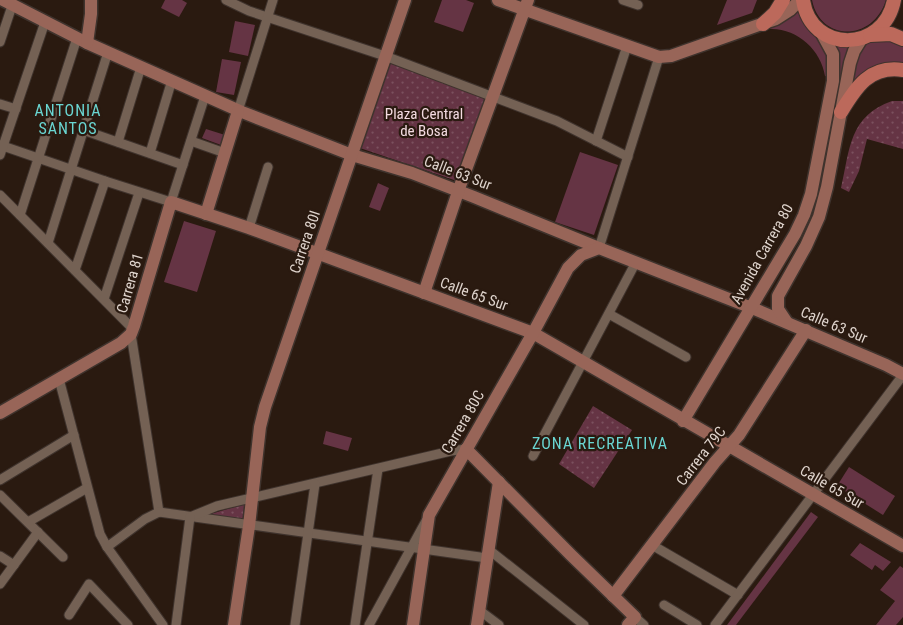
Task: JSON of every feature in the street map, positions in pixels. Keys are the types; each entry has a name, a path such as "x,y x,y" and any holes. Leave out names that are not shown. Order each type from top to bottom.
{"main road":[{"path":"763,24 775,13 783,0"},
{"path":"801,0 808,16 822,32 832,37 843,40 891,34 903,39"},
{"path":"865,37 878,29 887,19 895,0"},
{"path":"895,0 903,17"},
{"path":"841,112 855,90 866,79 890,69 903,70"}],"street":[{"path":"20,215 38,158 91,14 90,0"},
{"path":"226,0 268,18 385,56 557,121 628,157"},
{"path":"206,214 273,0"},
{"name":"Carrera 80I","path":"234,625 249,526 260,428 265,407 405,0"},
{"path":"498,0 527,4 627,46 659,57 671,56 763,24 784,15 801,0"},
{"path":"623,0 638,5"},
{"path":"0,42 7,3"},
{"name":"Calle 63 Sur","path":"7,3 81,40 238,111 352,155 405,171 458,191 806,330 903,374"},
{"path":"424,293 458,191 527,4"},
{"path":"1,149 45,22"},
{"name":"Avenida Carrera 80","path":"683,421 798,229 811,194 834,70 833,54 822,32"},
{"path":"786,322 778,309 778,296 806,246 819,217 827,187 850,62 854,51 865,37"},
{"path":"596,141 627,46"},
{"path":"48,243 108,52"},
{"path":"598,248 659,57"},
{"path":"118,142 141,67"},
{"path":"150,153 172,80"},
{"name":"Carrera 81","path":"0,413 121,343 132,331 171,202 206,96"},
{"path":"0,104 16,109"},
{"path":"83,130 183,164"},
{"path":"191,141 225,153"},
{"name":"Calle 65 Sur","path":"1,149 38,158 249,228 533,333 903,546"},
{"path":"249,228 268,166"},
{"path":"75,270 105,181"},
{"path":"104,299 139,192"},
{"path":"0,195 104,299 132,331 159,512"},
{"name":"Carrera 80C","path":"418,549 429,514 571,263 581,255 598,248"},
{"path":"533,456 636,262"},
{"path":"609,314 686,357"},
{"name":"Carrera 79C","path":"613,596 739,435 806,330"},
{"path":"715,625 903,374"},
{"path":"59,379 100,534 106,547 163,625"},
{"path":"0,480 74,435"},
{"path":"190,517 217,506 466,449 613,596 636,622"},
{"path":"354,625 378,469"},
{"path":"477,625 499,482"},
{"path":"295,625 315,484"},
{"path":"28,522 88,488"},
{"path":"0,495 63,557"},
{"path":"106,547 145,519 159,512 418,549 488,554 584,625"},
{"path":"176,625 190,517"},
{"path":"0,584 38,532"},
{"path":"652,545 738,595"},
{"path":"369,625 418,549"},
{"path":"413,625 418,549"},
{"path":"0,556 14,565"},
{"path":"69,615 89,584 128,625"},
{"path":"664,605 697,625"},
{"path":"479,610 499,625"},
{"path":"676,625 683,616"}],"green space":[{"path":"165,0 182,0 187,3 179,17 161,8"},
{"path":"442,0 466,0 474,3 463,32 434,22"},
{"path":"727,0 757,0 752,13 717,25"},
{"path":"812,0 886,0 879,14 870,24 859,30 847,32 836,30 825,24 817,14"},
{"path":"798,8 803,19 827,51 829,77 825,76 819,58 806,42 789,32 770,29 770,27 788,19"},
{"path":"235,21 255,25 248,56 229,52"},
{"path":"873,38 895,40 903,46 903,67 850,88 858,54"},
{"path":"836,45 850,46 838,100 835,100 840,64"},
{"path":"222,59 241,62 234,95 216,92"},
{"name":"Plaza Central de Bosa","path":"389,63 487,98 457,181 360,148"},
{"path":"892,101 903,101 903,149 867,139 859,171 849,192 841,188 850,147 859,125 867,115 878,107"},
{"path":"206,129 225,135 221,145 202,138"},
{"path":"580,152 618,165 594,235 555,222"},
{"path":"378,183 389,188 380,211 369,207"},
{"path":"184,221 216,231 197,292 164,282"},
{"path":"593,406 632,430 594,488 559,464"},
{"path":"326,431 352,438 348,451 323,444"},
{"path":"849,467 895,496 883,515 837,486"},
{"path":"248,503 246,520 207,515"},
{"path":"811,512 818,517 736,625 727,625"},
{"path":"860,543 891,562 883,571 875,565 872,570 850,555"},
{"path":"900,566 903,568 903,617 896,625 876,625 895,601 880,590"}],"district":[{"name":"ANTONIA SANTOS","path":"68,119"},
{"name":"ZONA RECREATIVA","path":"600,443"}]}
